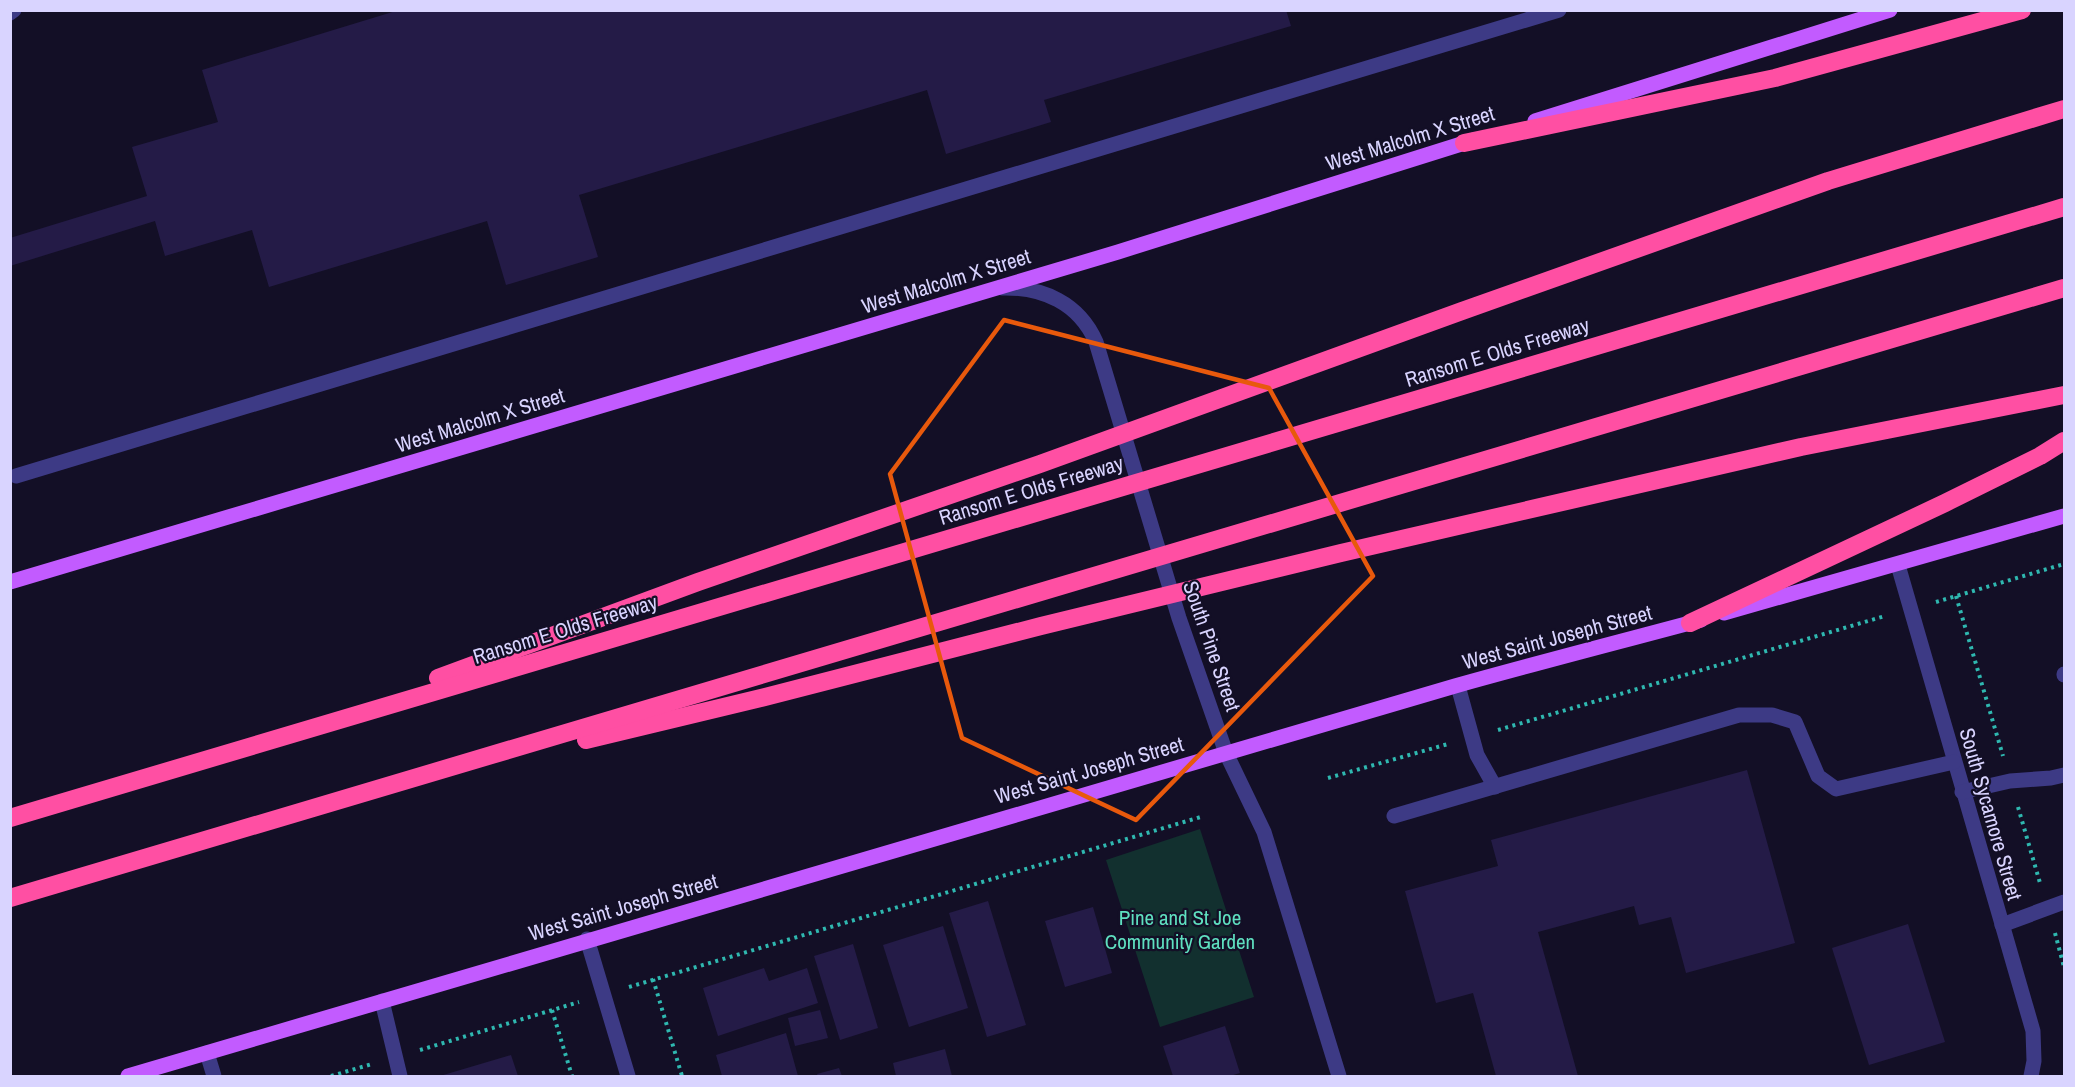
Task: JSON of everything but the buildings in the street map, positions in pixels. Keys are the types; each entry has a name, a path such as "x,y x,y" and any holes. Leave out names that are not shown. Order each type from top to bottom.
{"highway":[{"path":"1464,143 1775,78 2022,10"},
{"path":"280,736 698,582 1106,441 1461,311 1828,181 2064,110"},
{"name":"Ransom E Olds Freeway","path":"10,818 2064,207"},
{"path":"10,898 2064,288"},
{"path":"391,786 765,697 1041,626 1353,550 1801,447 2064,395"},
{"path":"1690,623 1945,503 2040,456 2064,441"}],"main road":[{"name":"West Malcolm X Street","path":"10,582 1118,252 1890,10"},
{"name":"West Saint Joseph Street","path":"128,1077 587,939 1226,753 1458,686 1898,565 2064,516"}],"street":[{"path":"10,13 14,10"},
{"path":"16,476 1559,10"},
{"name":"South Pine Street","path":"994,289 1036,290 1052,296 1067,305 1090,329 1108,380 1179,618 1226,753 1264,832 1339,1077"},
{"name":"South Sycamore Street","path":"1898,565 2033,1031 2034,1061 2031,1077"},
{"path":"1458,686 1477,755 1495,787"},
{"path":"1394,816 1738,715 1772,715 1795,722 1818,776 1836,789 1954,762"},
{"path":"1962,792 2010,781 2064,775"},
{"path":"2002,925 2064,902"},
{"path":"587,939 628,1077"},
{"path":"382,1000 400,1077"},
{"path":"207,1053 214,1077"}],"path":[{"path":"1328,778 2064,564"},
{"path":"331,1077 1204,816"},
{"path":"653,980 682,1077"},
{"path":"552,1010 572,1077"}],"highlighted area":[{"path":"1004,320 1269,388 1373,576 1136,820 962,738 890,474"}],"green space":[{"name":"Pine and St Joe Community Garden","path":"1200,829 1254,997 1160,1027 1106,860"}]}
